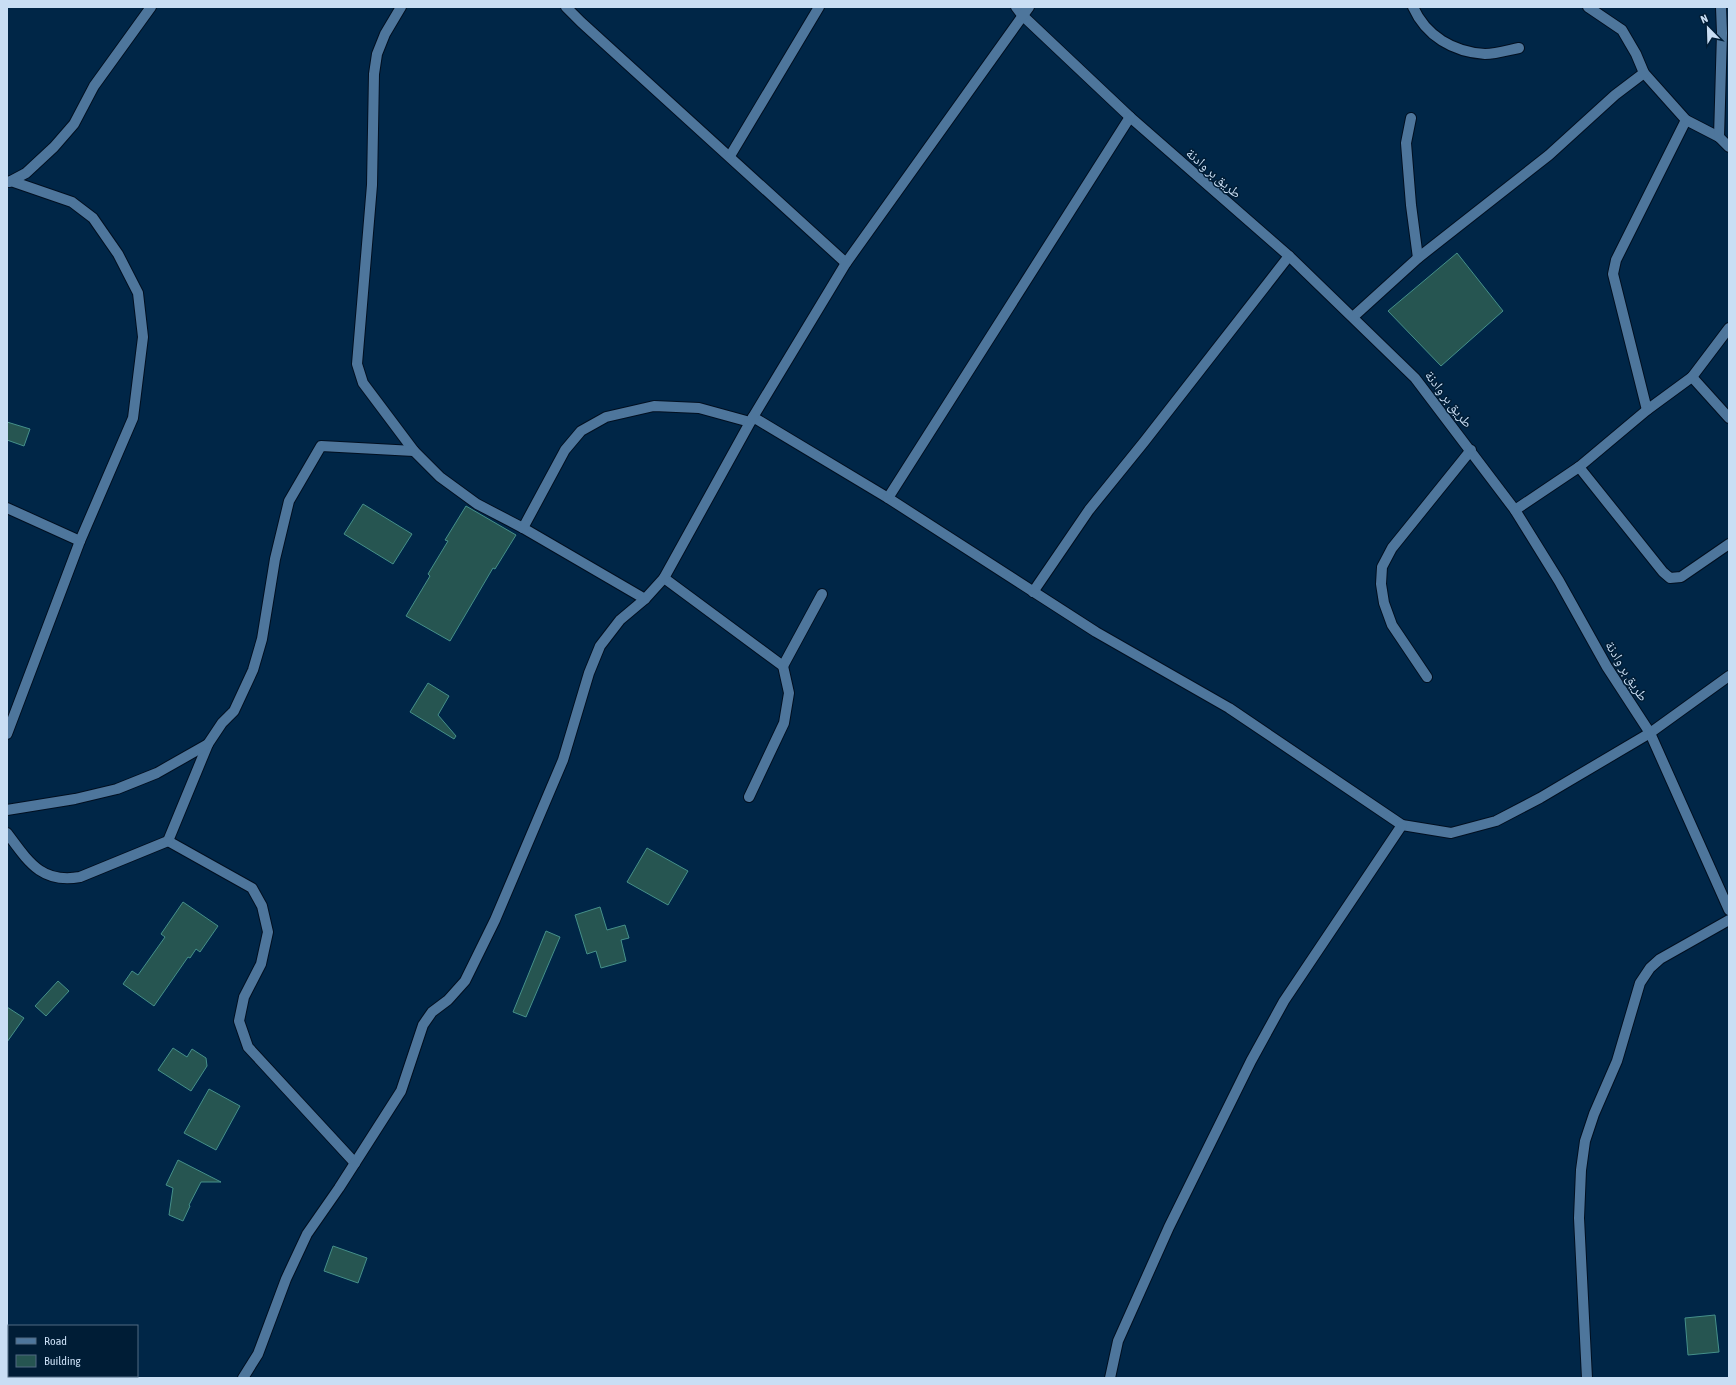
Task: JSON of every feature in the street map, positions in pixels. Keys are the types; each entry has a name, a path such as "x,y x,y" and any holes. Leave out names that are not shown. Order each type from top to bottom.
{"street":[{"path":"9,182 26,173 54,147 74,124 94,86 151,7"},
{"path":"401,7 385,34 377,54 374,74 372,185 357,364 363,383 414,451 440,477 477,504 523,528 645,599"},
{"path":"566,7 846,263"},
{"path":"730,156 820,7"},
{"path":"1413,7 1419,20 1435,37 1445,43 1486,54 1519,48"},
{"path":"1588,7 1622,30 1636,54 1644,73 1686,120 1719,137 1729,147"},
{"path":"1719,137 1722,33 1721,7"},
{"path":"243,1378 258,1354 286,1280 308,1234 401,1091 423,1025 432,1012 448,1000 465,981 495,920 564,760 589,673 600,646 620,620 645,599 664,578 752,419 846,263 1022,10"},
{"name":"طريق بر وادنة","path":"1022,10 1130,118 1289,256 1415,378 1515,510 1559,581 1607,667 1650,733 1729,910"},
{"path":"1352,317 1418,258 1549,156 1615,95 1644,73"},
{"path":"888,498 1130,118"},
{"path":"1411,118 1406,149 1418,258"},
{"path":"1647,410 1613,274 1616,260 1686,120"},
{"path":"7,734 80,541 133,418 143,337 138,293 118,254 93,218 72,202 9,182"},
{"path":"1033,592 1089,510 1289,256"},
{"path":"1515,510 1579,467 1647,410 1692,377 1729,328"},
{"path":"1692,377 1729,418"},
{"path":"523,528 565,450 581,431 606,417 654,406 699,408 752,419 888,498 1096,632 1229,708 1402,825 1452,832 1496,821 1540,798 1650,733 1729,676"},
{"path":"7,833 29,862 47,875 66,880 87,875 168,841 208,744 222,723 234,711 253,670 262,639 275,559 289,501 321,446 414,451"},
{"path":"1427,678 1392,625 1384,603 1381,584 1382,567 1392,548 1471,450"},
{"path":"1579,467 1662,572 1670,578 1681,577 1729,544"},
{"path":"7,508 80,541"},
{"path":"664,578 783,666"},
{"path":"749,797 784,723 788,693 783,666 822,594"},
{"path":"7,810 75,799 117,789 157,773 208,744"},
{"path":"1110,1378 1118,1341 1121,1334 1169,1227 1251,1061 1284,1001 1402,825"},
{"path":"168,841 252,888 262,906 268,932 261,964 244,997 239,1022 248,1046 355,1163"},
{"path":"1587,1378 1579,1218 1581,1170 1585,1141 1594,1114 1617,1061 1640,983 1650,968 1660,959 1729,920"}],"building":[{"path":"1457,253 1503,311 1441,366 1388,311"},
{"path":"7,422 30,429 24,446 7,440"},
{"path":"363,504 412,534 393,564 344,534"},
{"path":"466,506 516,535 495,569 493,568 450,641 406,616 430,576 428,574 448,541 445,540"},
{"path":"428,683 449,696 438,715 456,736 454,739 410,712"},
{"path":"647,848 688,871 668,905 627,882"},
{"path":"183,902 218,926 200,952 196,949 190,958 188,957 154,1006 123,984 132,971 138,975 165,937 161,934"},
{"path":"600,907 607,930 625,925 629,938 621,940 626,961 601,968 596,951 587,954 575,915"},
{"path":"546,931 560,937 526,1017 513,1012"},
{"path":"58,981 69,991 46,1016 35,1006"},
{"path":"7,1007 24,1018 7,1042"},
{"path":"173,1048 187,1057 192,1049 206,1058 207,1066 191,1091 158,1070"},
{"path":"209,1089 240,1106 216,1150 184,1133"},
{"path":"178,1160 221,1182 201,1182 189,1205 190,1206 183,1221 169,1215 173,1188 166,1185"},
{"path":"333,1246 367,1258 358,1283 324,1271"},
{"path":"1715,1315 1719,1352 1688,1355 1685,1318"}]}
